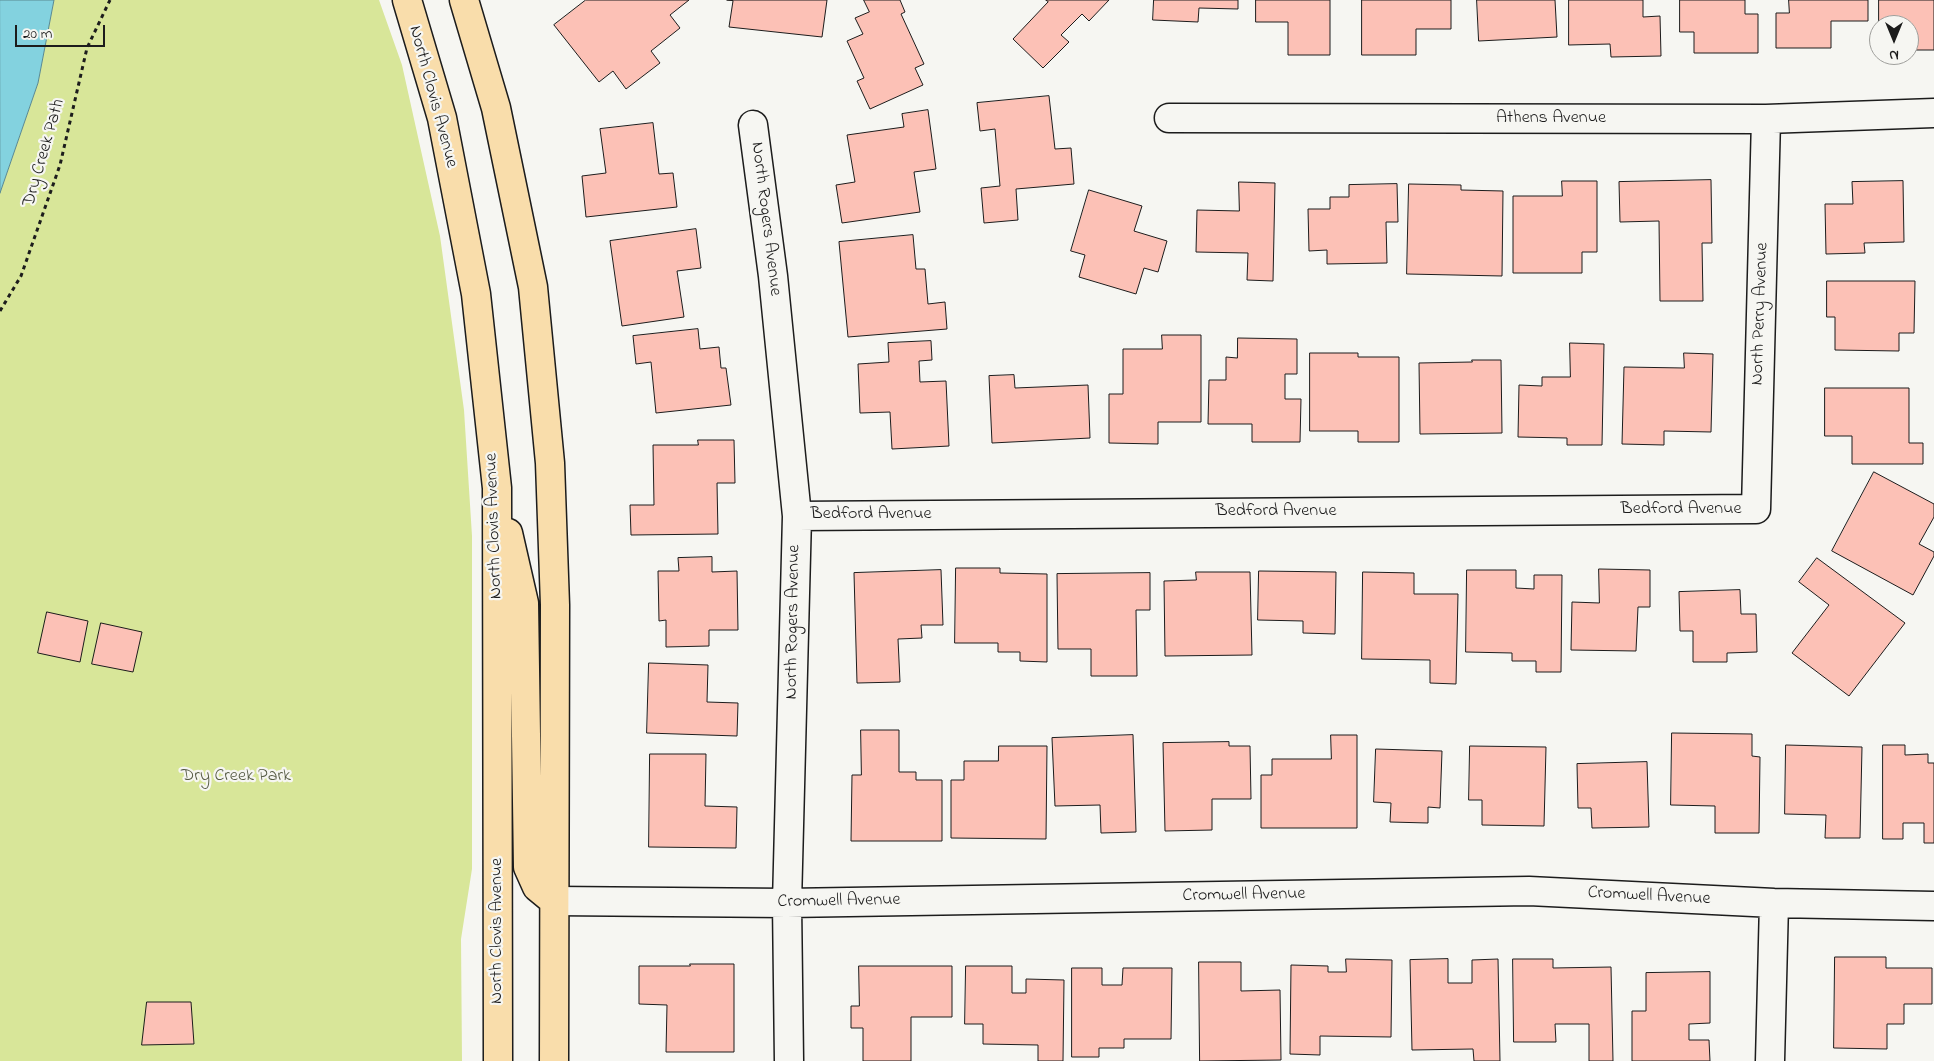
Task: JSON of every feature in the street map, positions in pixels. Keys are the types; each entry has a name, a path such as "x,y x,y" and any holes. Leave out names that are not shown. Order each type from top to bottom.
{"main road":[{"name":"North Clovis Avenue","path":"407,0 442,118 476,294 497,488 498,1061"},
{"path":"464,0 496,108 533,287 550,463 555,605 554,1061"},
{"path":"497,488 524,603 528,867 536,887 554,901"}],"street":[{"name":"Athens Avenue","path":"1168,118 1766,119 1934,114"},
{"name":"North Perry Avenue","path":"1756,509 1766,119"},
{"name":"North Rogers Avenue","path":"753,125 774,276 797,516 787,903 789,1061"},
{"name":"Bedford Avenue","path":"797,516 1756,509"},
{"name":"Cromwell Avenue","path":"554,901 787,903 1529,891 1774,903 1934,906"},
{"path":"1770,1061 1774,903"}],"path":[{"name":"Dry Creek Path","path":"0,311 21,276 60,166 87,48 110,0"}],"green space":[{"name":"Dry Creek Park","path":"54,0 379,0 402,65 440,236 464,410 472,536 472,869 461,939 462,1061 0,1061 0,193 38,83"}],"water":[{"path":"0,0 54,0 38,83 0,193"}],"building":[{"path":"586,0 689,0 670,15 680,28 651,51 660,63 626,89 613,71 599,82 554,25"},
{"path":"727,0 827,0 822,37 729,27 733,1"},
{"path":"864,0 900,0 905,12 901,14 924,64 915,68 923,85 870,109 857,81 864,78 847,41 863,34 855,18 869,12"},
{"path":"1046,0 1109,0 1089,21 1082,14 1061,35 1069,42 1043,68 1013,39 1048,2"},
{"path":"1154,0 1238,0 1238,9 1199,8 1198,22 1153,20"},
{"path":"1256,0 1330,0 1330,55 1288,55 1288,22 1256,22"},
{"path":"1362,0 1451,0 1451,29 1416,29 1416,55 1362,55"},
{"path":"1477,0 1555,0 1557,37 1479,41"},
{"path":"1569,0 1643,0 1643,17 1660,16 1661,56 1611,57 1610,44 1569,45"},
{"path":"1680,0 1745,0 1745,14 1758,14 1758,53 1694,53 1694,32 1680,32"},
{"path":"1789,0 1868,0 1868,21 1831,21 1831,48 1776,48 1776,13 1789,13"},
{"path":"1879,0 1934,0 1934,50 1919,50 1919,15 1879,15"},
{"path":"1049,96 1055,149 1071,148 1074,184 1016,189 1018,220 984,223 981,188 1000,186 995,129 980,131 977,103"},
{"path":"928,110 936,169 914,172 920,212 842,223 836,185 855,182 847,135 904,127 902,114"},
{"path":"653,123 659,174 673,173 677,207 586,217 582,176 606,173 600,129"},
{"path":"1711,180 1712,243 1702,243 1703,301 1660,301 1659,221 1620,222 1619,182"},
{"path":"1562,181 1597,181 1597,252 1582,252 1582,273 1513,273 1513,196 1562,196"},
{"path":"1903,181 1904,242 1864,243 1865,253 1826,254 1825,204 1853,204 1852,182"},
{"path":"1239,182 1275,183 1273,281 1247,280 1248,253 1196,252 1197,210 1239,211"},
{"path":"1397,184 1398,222 1386,222 1387,263 1327,264 1327,250 1309,251 1308,209 1330,209 1330,197 1349,197 1349,185"},
{"path":"1409,184 1461,185 1461,190 1503,191 1502,276 1407,274"},
{"path":"1089,190 1142,206 1134,231 1167,241 1158,272 1144,268 1136,294 1079,277 1085,255 1071,251"},
{"path":"696,229 701,268 677,271 684,317 622,326 610,241"},
{"path":"913,235 916,269 925,269 928,304 945,302 947,329 848,337 839,242"},
{"path":"1827,281 1915,281 1914,333 1899,333 1899,351 1835,350 1835,317 1827,317"},
{"path":"698,329 700,349 719,347 721,368 726,368 731,405 656,413 651,362 636,364 633,336"},
{"path":"1162,335 1201,335 1201,422 1158,422 1158,444 1109,443 1109,394 1123,394 1123,349 1162,349"},
{"path":"1238,338 1297,339 1297,374 1285,374 1285,399 1301,399 1300,442 1252,442 1252,424 1208,424 1209,380 1226,380 1226,357 1237,358"},
{"path":"931,341 932,360 919,361 920,382 946,381 949,446 892,449 890,412 860,413 858,364 889,362 888,343"},
{"path":"1570,343 1604,344 1602,445 1567,445 1567,438 1518,437 1519,385 1542,386 1542,377 1570,377"},
{"path":"1310,353 1358,353 1358,357 1399,357 1399,442 1358,442 1358,431 1310,431"},
{"path":"1684,353 1713,354 1711,432 1664,431 1664,445 1622,444 1624,367 1684,368"},
{"path":"1472,360 1501,360 1502,433 1420,434 1419,363 1472,362"},
{"path":"1014,375 1015,388 1088,385 1090,438 992,443 989,376"},
{"path":"1825,388 1909,388 1909,443 1923,443 1923,464 1852,464 1852,436 1825,436"},
{"path":"698,440 734,440 735,483 717,483 718,534 631,535 630,505 654,505 653,445 698,445"},
{"path":"1874,472 1934,504 1934,517 1919,544 1934,552 1934,556 1913,595 1832,551"},
{"path":"712,557 712,572 737,571 738,630 709,630 709,646 666,647 666,620 659,621 658,571 679,571 678,558"},
{"path":"1817,558 1905,623 1849,696 1792,653 1829,605 1799,582"},
{"path":"956,568 1000,568 1000,573 1047,574 1047,662 1020,661 1020,652 998,652 998,643 955,643"},
{"path":"1599,569 1650,570 1650,607 1638,607 1636,651 1571,650 1572,602 1599,603"},
{"path":"941,570 943,625 921,625 922,638 898,639 900,682 857,683 854,573"},
{"path":"1467,570 1516,570 1516,588 1534,589 1534,575 1562,575 1561,672 1536,672 1536,661 1512,661 1512,653 1466,652"},
{"path":"1259,571 1336,572 1335,634 1303,633 1303,621 1258,620"},
{"path":"1196,572 1250,572 1252,655 1165,656 1164,581 1196,580"},
{"path":"1363,572 1414,573 1414,594 1458,594 1456,684 1430,683 1430,660 1362,659"},
{"path":"1150,573 1150,610 1136,610 1137,676 1091,676 1091,649 1058,649 1057,574"},
{"path":"1740,590 1741,614 1756,614 1757,652 1727,653 1727,662 1693,662 1693,631 1680,631 1679,592"},
{"path":"47,612 88,621 80,662 38,653"},
{"path":"101,623 142,632 133,672 92,664"},
{"path":"649,663 708,665 707,702 738,703 737,736 647,733"},
{"path":"861,730 899,730 899,772 916,772 916,780 942,780 942,841 851,841 852,775 861,775"},
{"path":"1672,733 1752,734 1752,756 1760,757 1759,833 1715,833 1715,806 1671,805"},
{"path":"1133,735 1136,832 1101,833 1100,805 1055,806 1052,738"},
{"path":"1331,735 1357,735 1357,828 1261,828 1261,775 1272,775 1272,759 1331,759"},
{"path":"1229,742 1229,746 1250,746 1251,799 1212,799 1212,830 1165,831 1163,743"},
{"path":"1786,745 1862,747 1860,838 1825,838 1826,815 1785,814"},
{"path":"1883,745 1905,745 1905,755 1928,754 1928,763 1934,763 1934,843 1924,843 1924,823 1903,823 1903,839 1883,839"},
{"path":"999,746 1047,746 1046,839 951,838 951,780 964,780 964,761 998,761"},
{"path":"1470,746 1546,747 1544,826 1482,825 1482,800 1469,800"},
{"path":"1376,749 1442,751 1440,808 1428,807 1428,823 1390,822 1391,803 1374,802"},
{"path":"650,754 706,754 705,806 737,807 736,848 649,847"},
{"path":"1647,762 1649,827 1592,828 1591,808 1578,808 1577,764"},
{"path":"1835,957 1886,957 1886,968 1932,968 1932,1004 1904,1004 1904,1024 1887,1024 1887,1049 1834,1048"},
{"path":"1346,959 1392,960 1391,1037 1320,1036 1320,1055 1290,1054 1291,965 1328,966 1328,972 1346,972"},
{"path":"1448,959 1448,983 1472,983 1472,960 1498,959 1500,1061 1474,1061 1473,1049 1412,1050 1410,960"},
{"path":"1513,959 1553,959 1553,968 1611,967 1613,1061 1589,1061 1589,1024 1555,1024 1556,1042 1514,1042"},
{"path":"1199,962 1241,962 1241,991 1280,990 1281,1060 1200,1061"},
{"path":"690,964 734,964 734,1052 666,1052 667,1005 639,1004 639,966 690,966"},
{"path":"859,966 952,966 952,1017 911,1017 911,1061 863,1061 863,1028 851,1028 851,1006 859,1006"},
{"path":"966,966 1012,966 1012,993 1026,993 1026,979 1064,980 1063,1061 1038,1061 1038,1045 983,1044 983,1024 965,1024"},
{"path":"1072,968 1102,968 1102,985 1122,985 1123,968 1172,968 1171,1039 1124,1039 1124,1048 1099,1048 1099,1057 1072,1057"},
{"path":"1710,972 1710,1023 1689,1024 1689,1040 1709,1040 1710,1061 1632,1061 1632,1011 1646,1011 1646,973"},
{"path":"147,1002 191,1002 194,1044 142,1045"}]}
